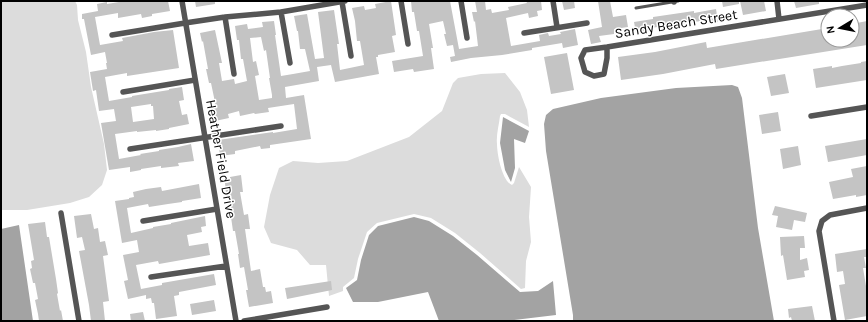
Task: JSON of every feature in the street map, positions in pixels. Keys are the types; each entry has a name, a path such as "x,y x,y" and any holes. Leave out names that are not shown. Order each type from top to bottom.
{"street":[{"name":"Heather Field Drive","path":"182,1 236,321"},
{"path":"112,35 225,17 281,12 346,1"},
{"path":"401,1 408,44"},
{"path":"461,1 467,38"},
{"path":"552,1 557,27"},
{"path":"777,1 780,19"},
{"path":"342,2 351,56"},
{"name":"Sandy Beach Street","path":"607,47 607,58 604,74 594,76 585,72 581,58 585,50 867,5"},
{"path":"281,12 290,64"},
{"path":"225,17 234,74"},
{"path":"524,33 587,23"},
{"path":"123,92 195,80"},
{"path":"811,116 867,107"},
{"path":"130,150 281,126"},
{"path":"834,321 819,231 822,221 830,215 867,208"},
{"path":"143,221 217,209"},
{"path":"61,213 78,321"},
{"path":"152,277 226,266"},
{"path":"244,321 328,307"}],"lane":[{"path":"636,8 676,1"}],"shaded area":[{"path":"1,1 75,1 77,5 78,20 86,52 91,87 104,144 107,170 102,185 89,197 70,203 27,210 1,210"},
{"path":"505,73 520,92 527,110 529,127 505,114 501,114 497,141 498,154 505,178 512,185 519,167 531,187 529,217 531,242 526,261 525,288 521,289 455,233 431,218 414,214 377,223 367,232 358,259 354,278 343,287 343,291 329,296 326,265 310,265 297,250 271,243 264,227 270,195 279,168 293,161 318,163 347,161 409,137 442,111 453,83 458,78 481,74"},
{"path":"732,85 738,87 742,98 758,228 774,321 573,321 546,151 544,124 546,115 553,109 601,98 676,88"},
{"path":"503,117 529,131 525,143 514,139 515,168 511,182 505,170 500,143"},
{"path":"414,217 429,221 453,236 520,292 538,291 553,281 556,315 506,321 439,321 428,292 378,302 353,302 346,288 357,280 361,260 369,235 378,226"},
{"path":"19,225 33,321 1,321 1,229"}],"building":[{"path":"125,1 168,1 170,11 152,14 152,16 142,18 141,14 118,18 118,13 95,17 100,45 123,41 122,38 173,30 179,68 127,76 127,73 105,77 109,101 182,87 184,100 179,101 182,115 187,114 189,124 156,131 137,131 115,134 119,159 191,144 194,161 178,163 179,166 161,168 161,166 130,172 130,167 109,170 101,123 116,121 114,109 99,111 96,90 93,91 90,72 107,69 107,63 105,52 91,55 84,19 82,19 82,14 98,11 97,4 107,2 107,4","holes":["151,104 151,106 153,106 154,119 133,122 131,107"]},
{"path":"195,1 215,1 215,4 196,7"},
{"path":"391,1 396,35 392,36 395,52 378,55 378,57 376,57 379,74 335,82 331,65 317,67 319,81 285,87 286,98 304,95 311,139 270,145 270,148 261,149 260,146 235,151 235,154 220,156 218,140 297,129 294,104 268,108 269,112 240,116 239,111 228,114 229,118 215,121 213,107 216,107 211,83 209,83 203,41 202,42 200,33 215,30 222,63 219,63 222,81 234,79 235,84 247,81 235,26 247,24 248,29 263,27 262,22 274,21 281,76 310,71 305,49 300,49 298,31 294,16 307,14 315,59 324,58 318,12 334,10 339,44 337,44 340,70 364,65 360,41 357,41 352,8 364,6 365,10 376,8 375,4","holes":["261,37 264,51 266,50 272,98 259,100 255,76 259,75 256,61 253,62 250,38"]},
{"path":"411,1 450,1 459,49 478,46 475,21 474,22 472,12 477,12 475,1 485,1 486,10 491,9 492,13 509,10 508,7 527,3 526,1 541,1 542,10 537,11 538,16 529,18 528,13 506,18 511,46 540,41 539,35 548,33 549,36 561,34 560,32 575,29 578,45 563,48 562,43 532,48 532,50 451,62 450,57 455,56 453,45 447,46 443,21 429,24 433,48 431,48 434,69 414,72 413,69 394,72 392,61 423,56 419,31 417,31"},
{"path":"562,1 574,1 575,8 564,10"},
{"path":"598,1 610,1 613,17 626,15 628,27 614,29 614,34 599,36 601,42 591,44 588,30 602,27"},
{"path":"722,1 739,1 739,4 723,7"},
{"path":"740,1 764,1 766,11 743,15"},
{"path":"794,1 819,1 819,4 796,8"},
{"path":"716,9 718,22 709,24 708,20 650,28 650,31 636,33 634,22 653,19 653,17"},
{"path":"867,21 867,45 860,46 860,22"},
{"path":"820,29 820,48 848,48 716,69 715,64 621,80 618,57 655,52 706,42 707,48"},
{"path":"567,53 574,90 551,94 544,57"},
{"path":"867,61 867,80 816,88 813,69 832,66 832,68"},
{"path":"785,74 789,93 771,96 767,77"},
{"path":"778,112 781,131 762,134 759,115"},
{"path":"867,139 867,155 828,162 825,146"},
{"path":"798,146 801,165 783,169 780,149"},
{"path":"867,166 867,195 856,197 856,195 833,199 829,182 853,177 851,169"},
{"path":"241,175 243,192 240,192 244,215 248,214 250,229 245,229 251,271 260,269 263,287 265,287 266,292 271,291 273,303 249,307 244,267 240,268 235,231 233,231 229,194 226,194 225,183 230,182 230,177"},
{"path":"199,184 201,198 149,207 148,204 127,208 131,233 205,216 206,226 201,227 202,232 187,235 189,246 208,243 210,255 159,264 158,261 136,265 141,289 162,285 162,283 214,274 216,285 179,292 179,295 174,296 177,316 156,319 154,303 152,303 151,298 146,299 146,295 128,299 124,281 128,280 123,255 139,252 137,240 122,243 115,201 129,199 134,197 133,192 146,189 161,187 162,191"},
{"path":"775,206 807,213 805,222 794,220 792,230 776,227 778,216 772,215"},
{"path":"91,214 94,229 98,228 100,242 105,241 108,255 103,256 109,301 103,302 105,321 91,321 79,251 85,250 82,237 77,238 74,216"},
{"path":"45,222 47,237 49,237 57,294 63,321 39,321 35,300 38,299 35,283 33,283 30,269 32,268 31,261 34,260 28,224"},
{"path":"804,236 805,248 800,248 800,260 807,258 809,270 804,271 805,277 787,280 783,255 781,256 780,237"},
{"path":"867,249 867,257 864,257 866,268 863,268 867,292 867,316 845,320 839,285 845,284 843,271 837,272 835,254"},
{"path":"331,281 332,290 287,299 285,288"},
{"path":"214,300 216,311 192,315 190,304"},
{"path":"812,306 815,321 792,321 791,317 789,318 788,309"},
{"path":"143,312 145,321 131,321 130,314"}]}
